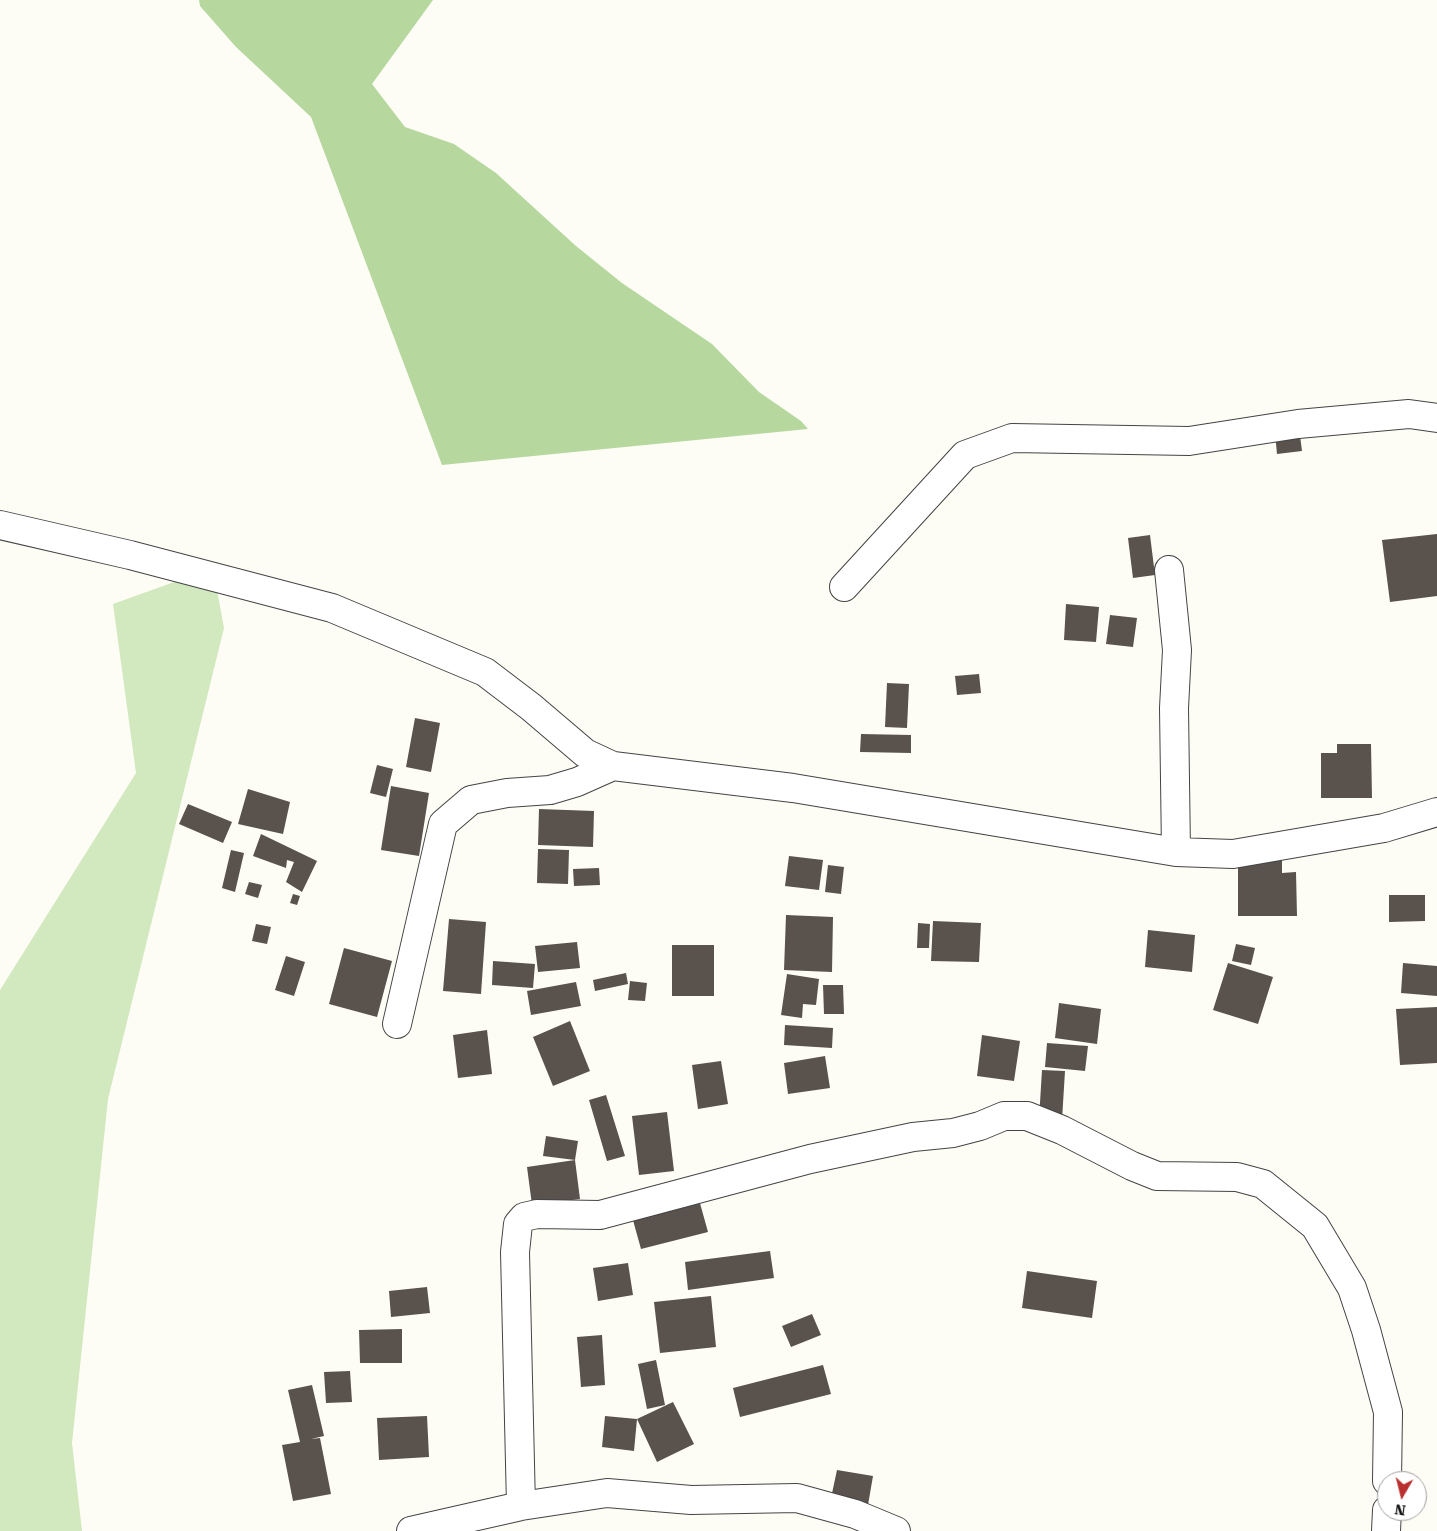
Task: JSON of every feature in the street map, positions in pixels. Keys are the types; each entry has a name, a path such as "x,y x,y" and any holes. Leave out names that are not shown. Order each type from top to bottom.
{"street":[{"path":"844,587 965,455 1012,438 1190,440 1316,422 1409,414 1437,418"},
{"path":"0,526 130,555 332,608 485,672 531,707 585,753 613,766 793,788 1176,852 1233,854 1384,828 1437,812"},
{"path":"1169,570 1177,650 1174,708 1176,852"},
{"path":"397,1024 443,824 471,800 506,793 550,790 577,782 613,766"},
{"path":"521,1506 515,1252 518,1224 524,1217 537,1214 600,1215 810,1159 914,1137 953,1133 980,1126 1004,1116 1027,1116 1062,1130 1132,1166 1157,1176 1237,1178 1263,1184 1315,1226 1352,1288 1366,1330 1388,1412 1387,1471"},
{"path":"411,1531 521,1506 606,1493 692,1500 798,1498 855,1514 896,1531"}],"green space":[{"path":"199,0 433,0 372,84 405,127 454,144 496,173 576,246 622,283 712,344 759,392 801,421 808,429 442,465 311,117 236,47 200,6"},
{"path":"213,568 224,628 108,1099 72,1443 82,1531 0,1531 0,990 136,773 113,604"}],"building":[{"path":"1298,420 1302,451 1277,454 1274,423"},
{"path":"1437,534 1437,596 1390,602 1382,540"},
{"path":"1150,535 1155,575 1133,578 1128,538"},
{"path":"1066,604 1099,607 1096,642 1064,640"},
{"path":"1110,615 1137,618 1133,647 1106,644"},
{"path":"979,674 981,693 957,695 955,676"},
{"path":"887,683 909,684 907,728 885,727"},
{"path":"415,718 440,723 431,772 406,767"},
{"path":"861,734 911,735 911,753 860,752"},
{"path":"1337,744 1371,744 1372,798 1321,798 1321,753 1337,753"},
{"path":"377,765 393,769 386,797 370,793"},
{"path":"391,786 429,793 419,856 381,850"},
{"path":"248,789 290,802 283,834 238,824"},
{"path":"188,804 232,822 223,843 179,824"},
{"path":"539,809 594,811 593,847 538,845"},
{"path":"261,834 317,861 302,892 286,882 294,862 287,860 286,868 253,856"},
{"path":"538,849 569,850 568,884 537,883"},
{"path":"231,850 244,853 235,892 222,888"},
{"path":"789,856 823,860 819,890 785,886"},
{"path":"1238,858 1282,858 1282,873 1296,872 1297,916 1238,916"},
{"path":"828,865 844,867 841,894 825,892"},
{"path":"599,868 600,885 574,886 573,869"},
{"path":"249,882 262,885 258,898 245,894"},
{"path":"293,894 300,896 297,905 290,903"},
{"path":"1389,895 1425,895 1425,921 1389,922"},
{"path":"786,915 833,917 832,972 784,970"},
{"path":"449,919 486,922 481,994 443,991"},
{"path":"933,921 981,923 979,962 931,961"},
{"path":"918,923 930,924 929,948 917,948"},
{"path":"256,924 271,927 267,944 252,941"},
{"path":"1148,930 1195,935 1192,972 1145,967"},
{"path":"577,942 580,968 538,972 535,946"},
{"path":"1236,944 1255,948 1251,965 1232,961"},
{"path":"672,945 714,945 714,996 672,996"},
{"path":"344,948 392,961 377,1017 329,1004"},
{"path":"286,956 305,962 294,996 275,990"},
{"path":"493,961 535,964 533,988 492,985"},
{"path":"1228,963 1273,977 1258,1024 1213,1010"},
{"path":"1403,963 1437,966 1437,996 1401,993"},
{"path":"626,973 628,984 595,991 593,980"},
{"path":"787,974 819,979 816,1005 803,1004 802,1018 781,1015"},
{"path":"630,981 647,983 645,1001 628,1000"},
{"path":"576,982 581,1006 531,1015 527,991"},
{"path":"823,985 843,985 844,1014 824,1014"},
{"path":"1059,1003 1101,1009 1097,1044 1055,1038"},
{"path":"1437,1007 1437,1063 1400,1065 1396,1009"},
{"path":"570,1021 590,1071 553,1086 533,1037"},
{"path":"785,1025 833,1028 832,1048 784,1045"},
{"path":"487,1030 492,1074 458,1078 453,1035"},
{"path":"982,1035 1020,1041 1014,1081 977,1076"},
{"path":"1047,1043 1088,1046 1085,1071 1045,1067"},
{"path":"825,1056 830,1088 788,1094 784,1063"},
{"path":"721,1061 728,1104 698,1109 692,1065"},
{"path":"1042,1070 1065,1071 1062,1120 1039,1119"},
{"path":"606,1095 625,1156 607,1161 589,1100"},
{"path":"667,1112 674,1171 639,1175 632,1116"},
{"path":"546,1136 578,1141 575,1160 543,1156"},
{"path":"575,1160 580,1199 532,1205 527,1167"},
{"path":"698,1196 708,1232 641,1249 631,1213"},
{"path":"770,1251 774,1278 688,1290 685,1262"},
{"path":"628,1263 633,1295 598,1301 593,1268"},
{"path":"1027,1271 1097,1281 1092,1318 1022,1308"},
{"path":"427,1287 430,1313 391,1317 389,1291"},
{"path":"711,1296 716,1347 660,1353 654,1302"},
{"path":"812,1314 821,1335 791,1347 782,1326"},
{"path":"402,1329 402,1363 360,1363 359,1330"},
{"path":"602,1335 605,1385 581,1387 577,1337"},
{"path":"656,1360 665,1405 647,1409 638,1364"},
{"path":"823,1365 831,1394 740,1417 733,1388"},
{"path":"350,1371 352,1402 326,1403 324,1372"},
{"path":"312,1385 324,1436 311,1439 320,1438 331,1494 293,1501 282,1445 300,1442 288,1390"},
{"path":"673,1402 694,1444 657,1462 637,1419"},
{"path":"427,1416 429,1457 379,1460 377,1418"},
{"path":"605,1416 637,1419 634,1451 602,1447"},
{"path":"837,1470 873,1476 868,1505 831,1498"}]}
